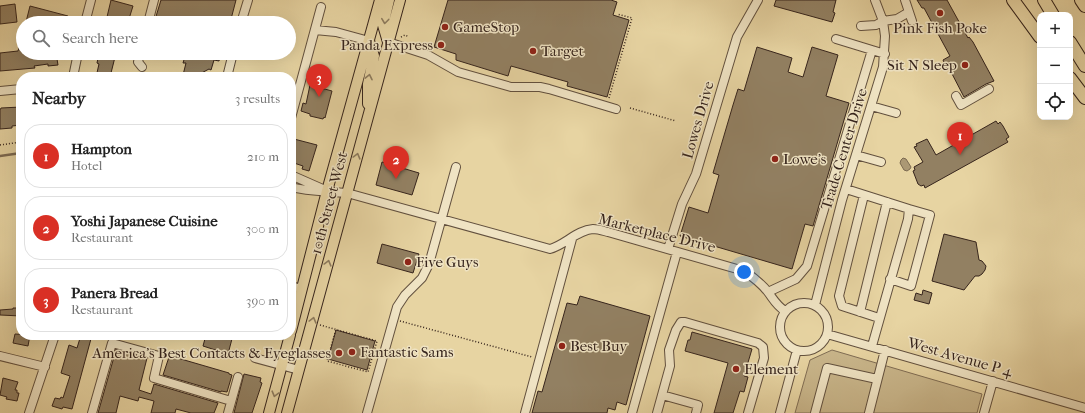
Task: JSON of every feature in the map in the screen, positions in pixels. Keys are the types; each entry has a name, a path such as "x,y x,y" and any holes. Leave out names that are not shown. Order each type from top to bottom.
{"highway":[{"path":"1013,0 1037,33"},
{"path":"1044,0 1051,12"},
{"path":"1081,0 1085,6"},
{"path":"1073,47 1085,66"},
{"path":"1073,82 1085,98"}],"main road":[{"name":"10th Street West","path":"296,312 327,191 380,0"},
{"path":"388,42 383,25 390,0"},
{"name":"10th Street West","path":"287,413 400,0"},
{"path":"369,40 374,56 368,84 369,114"},
{"path":"269,413 289,340"}],"street":[{"path":"87,16 90,0"},
{"path":"150,16 154,0"},
{"path":"243,16 248,0"},
{"name":"Lowes Drive","path":"668,249 682,204 696,174 737,37 758,0"},
{"name":"Trade Center Drive","path":"815,305 846,189 883,67 885,36 883,21 875,0"},
{"path":"905,0 912,21"},
{"path":"296,100 321,7"},
{"path":"861,26 876,25 883,21 897,19 909,12"},
{"path":"315,30 336,32 369,40"},
{"path":"836,39 885,54"},
{"path":"388,42 428,55 458,72 511,87 540,87 549,89 616,109"},
{"path":"768,292 796,279 807,266 872,50"},
{"path":"74,72 77,60"},
{"path":"138,60 138,62 142,67"},
{"path":"227,72 231,60"},
{"path":"0,91 16,89"},
{"path":"956,96 961,105 989,89"},
{"path":"871,106 896,113"},
{"path":"856,155 881,162"},
{"path":"367,413 398,306 405,295 422,278 429,264 456,167"},
{"path":"296,177 327,191"},
{"path":"296,188 306,191 327,191"},
{"path":"846,189 930,215 911,286 890,279"},
{"name":"Marketplace Drive","path":"327,191 347,193 550,249 558,247 582,232 593,229 744,271 754,277 768,292 777,306 786,311"},
{"path":"864,195 839,296 842,306 879,318"},
{"path":"860,312 887,202"},
{"path":"872,346 908,219 909,209"},
{"path":"525,413 572,239"},
{"path":"632,413 677,252"},
{"path":"296,287 302,289"},
{"path":"800,303 815,305 822,310 826,317 828,326 827,334 821,344 814,349 806,351 797,350 787,343 781,333 780,324 782,316 792,306 800,303"},
{"path":"657,413 670,366 669,350 679,324 685,322 758,343 763,347 764,358 748,413"},
{"name":"West Avenue P 4","path":"827,334 1085,408"},
{"path":"29,413 53,340"},
{"path":"92,413 112,343 160,356 154,378 231,401"},
{"path":"780,413 797,350"},
{"path":"869,413 885,350"},
{"path":"0,356 45,367"},
{"path":"255,358 299,370"},
{"path":"815,413 828,368 877,379"},
{"path":"228,413 238,377"},
{"path":"984,413 993,381"},
{"path":"662,395 698,405 696,413"}],"path":[{"path":"604,98 609,98 632,18 617,14"},
{"path":"401,37 405,35 409,37"},
{"path":"630,108 676,121"},
{"path":"0,145 16,143"},
{"path":"393,319 540,359"},
{"path":"320,325 336,329 377,341 368,372 327,361 336,329"}],"shaded area":[{"path":"903,158 906,159 911,167 907,171 904,170 900,163"},
{"path":"832,350 982,394 977,413 795,413 810,360"}],"building":[{"path":"111,0 133,6 130,16 107,16"},
{"path":"161,0 236,0 232,16 156,16"},
{"name":"Target","path":"448,0 611,0 617,2 613,15 629,20 607,97 567,86 568,82 511,66 508,76 456,60 456,54 434,47"},
{"path":"776,0 836,0 833,12 835,13 832,22 774,6"},
{"path":"917,0 947,0 968,38 969,37 973,42 994,81 964,97 949,68 947,69 943,60 950,56 924,8 922,8"},
{"path":"15,4 16,22 0,24 0,6"},
{"path":"30,6 68,16 28,16"},
{"name":"Lowe's","path":"757,47 792,58 788,72 803,77 812,47 838,55 826,96 849,103 813,226 805,224 792,269 680,236 689,207 708,213 719,175 713,173 733,105 738,89 744,91"},
{"path":"16,51 16,60 57,60 58,65 48,66 48,64 34,66 35,68 0,71 0,53"},
{"path":"98,60 114,60 111,72 97,72 99,64 97,63"},
{"path":"184,60 214,60 211,70 209,69 203,72 184,72 186,63 183,63"},
{"path":"310,85 332,91 325,118 324,117 323,119 310,116 310,114 301,111 303,103 306,104"},
{"path":"16,107 16,126 12,126 12,128 0,129 1,108"},
{"path":"996,121 998,124 1000,122 1003,126 1009,137 1006,139 1008,142 925,188 924,185 921,186 918,184 913,171 915,170 914,167 923,162 914,147 917,146 916,144 927,139 936,155"},
{"path":"296,140 317,145 309,171 302,169 303,166 296,164"},
{"path":"382,162 419,173 412,195 376,185"},
{"path":"944,234 976,242 979,260 986,266 982,274 975,276 964,290 932,281"},
{"path":"382,244 419,254 413,273 377,263"},
{"path":"923,290 932,293 929,304 914,300 916,293 922,295"},
{"path":"580,296 650,316 626,405 617,402 615,410 608,408 607,413 532,413 538,391 542,392 567,303 577,305"},
{"path":"16,308 16,316 0,315 0,310"},
{"path":"336,330 375,341 367,370 328,359"},
{"name":"Element","path":"692,332 752,349 744,376 748,377 744,392 740,391 733,413 714,413 728,363 685,351"},
{"path":"15,334 16,340 29,340 28,346 13,343"},
{"path":"79,340 91,340 72,409 63,407 62,409 52,406 55,398 63,398 70,376 61,373 69,345 77,348"},
{"path":"205,340 232,340 228,354 203,346"},
{"path":"116,350 147,358 139,390 151,394 154,384 218,403 214,413 191,413 176,409 175,413 151,413 154,401 139,397 138,401 120,396 116,413 98,413"},
{"path":"169,357 174,357 229,373 232,375 227,392 221,392 163,375"},
{"path":"244,374 261,378 260,382 262,383 252,413 234,413"},
{"path":"3,378 18,382 15,390 19,393 17,401 6,399 7,397 0,395"}],"waterway":[{"path":"0,156 16,154"}],"place":[{"name":"Pink Fish Poke","path":"940,13"},
{"name":"GameStop","path":"445,27"},
{"name":"Panda Express","path":"441,45"},
{"name":"Target","path":"533,51"},
{"name":"Sit N Sleep","path":"965,65"},
{"name":"Panera Bread","path":"319,97"},
{"name":"Hampton","path":"960,155"},
{"name":"Lowe's","path":"775,159"},
{"name":"Yoshi Japanese Cuisine","path":"396,179"},
{"name":"Five Guys","path":"408,262"},
{"name":"Best Buy","path":"562,346"},
{"name":"Fantastic Sams","path":"352,352"},
{"name":"America's Best Contacts & Eyeglasses","path":"339,353"},
{"name":"Element","path":"736,369"}]}
